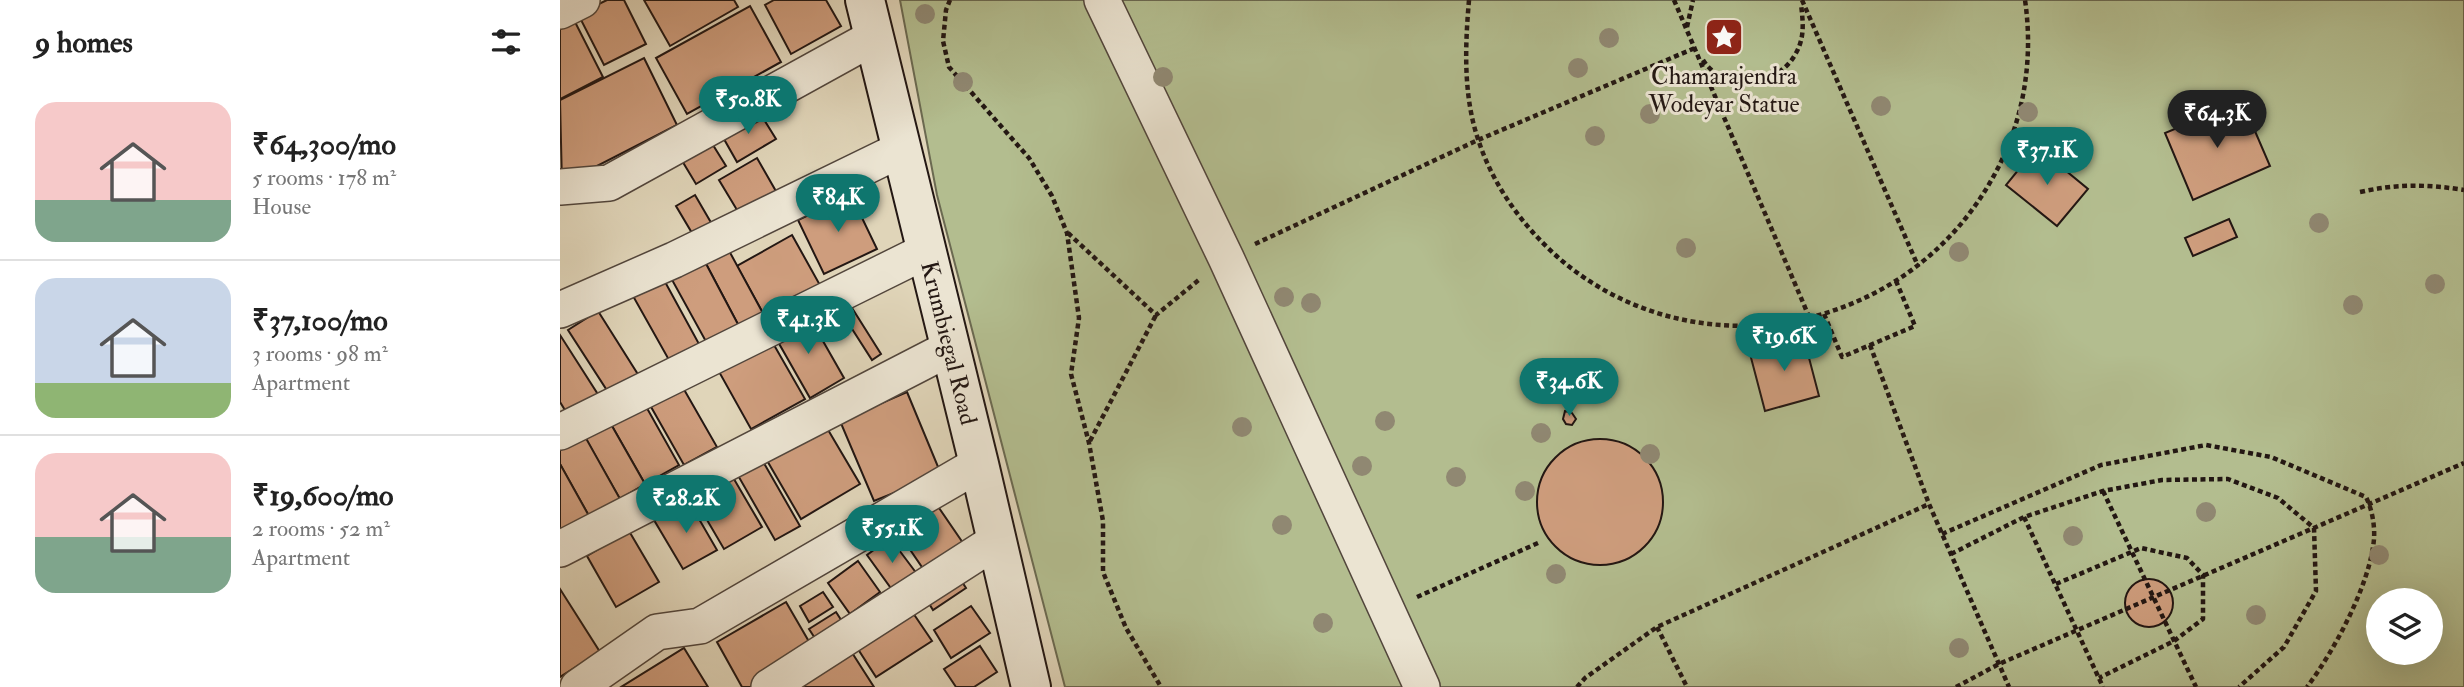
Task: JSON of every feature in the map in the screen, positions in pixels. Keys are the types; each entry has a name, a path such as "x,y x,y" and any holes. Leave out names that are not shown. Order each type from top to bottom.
{"main road":[{"name":"Krumbiegal Road","path":"865,0 1031,687"}],"street":[{"path":"560,11 582,0"},
{"path":"1102,0 1227,258 1422,687"},
{"path":"560,187 609,183 874,37"},
{"path":"560,310 674,260 902,149"},
{"path":"560,432 926,251"},
{"path":"560,549 950,348"},
{"path":"578,687 657,632 700,626 979,464"},
{"path":"769,687 996,541"}],"path":[{"path":"950,0 946,10 943,41 949,66 1029,158 1052,196 1067,233 1079,318 1071,374 1089,443 1103,521 1103,572 1126,628 1161,687"},
{"path":"1469,0 1465,55 1478,140 1491,172 1508,202 1529,229 1553,254 1609,293 1674,318 1742,327 1776,325 1843,309 1918,266 1937,251 1962,224 1984,194 2001,163 2015,128 2024,93 2028,56 2025,0"},
{"path":"1674,0 1810,318"},
{"path":"1693,0 1686,25 1695,48 1710,72 1730,81 1752,82 1778,73 1795,56 1803,35 1801,0"},
{"path":"1801,0 1918,266"},
{"path":"1089,443 1156,315 1227,258 1478,140 1695,48"},
{"path":"2360,191 2406,184 2429,184 2464,190"},
{"path":"1067,233 1156,315"},
{"path":"1824,314 1842,357 1915,326 1896,281"},
{"path":"1870,345 1929,504 2009,687"},
{"path":"1942,534 2101,465 2206,444 2271,457 2365,497 2369,504 2374,539 2362,588 2324,664 2306,687"},
{"path":"1956,687 1999,664 2464,463"},
{"path":"1951,554 2024,517 2103,491 2162,480 2228,478 2278,498 2314,528 2316,591 2284,648 2239,687"},
{"path":"2103,491 2196,687"},
{"path":"1577,687 1657,627 1929,504"},
{"path":"2024,517 2103,687"},
{"path":"1387,611 1538,543"},
{"path":"2056,584 2141,548 2187,558 2203,575 2203,619 2174,641 2099,678"},
{"path":"1657,627 1687,687"}],"green space":[{"path":"900,0 2464,0 2464,687 1065,687 937,195"}],"building":[{"path":"607,0 624,0 646,44 604,65 578,14"},
{"path":"644,0 734,0 738,7 670,46"},
{"path":"774,0 826,0 841,26 791,54 765,5"},
{"path":"750,6 781,62 687,114 656,58"},
{"path":"574,20 603,77 560,99 560,27"},
{"path":"644,58 677,125 562,184 560,100"},
{"path":"2242,101 2270,166 2193,200 2165,133"},
{"path":"758,110 776,139 737,162 720,132"},
{"path":"708,137 726,166 696,184 678,154"},
{"path":"2037,147 2088,189 2057,226 2006,185"},
{"path":"757,158 777,193 740,215 719,180"},
{"path":"695,195 713,226 695,238 676,206"},
{"path":"851,195 877,249 824,274 798,220"},
{"path":"2229,219 2237,237 2193,256 2185,238"},
{"path":"792,235 821,287 765,317 737,266"},
{"path":"727,247 765,317 741,330 704,260"},
{"path":"704,260 741,330 709,347 671,278"},
{"path":"664,280 699,344 669,360 633,296"},
{"path":"847,300 881,354 872,360 838,307"},
{"path":"598,311 639,376 610,395 568,330"},
{"path":"807,313 844,378 810,398 773,333"},
{"path":"766,331 805,399 751,429 713,361"},
{"path":"560,335 599,396 568,415 560,402"},
{"path":"1803,335 1819,396 1765,411 1749,350"},
{"path":"678,379 717,447 684,465 646,398"},
{"path":"907,392 941,474 874,501 840,421"},
{"path":"639,394 679,465 645,484 608,419"},
{"path":"1565,411 1572,413 1576,419 1572,425 1566,424 1563,419"},
{"path":"608,419 645,484 620,499 583,434"},
{"path":"824,423 860,484 801,519 765,457"},
{"path":"578,424 620,499 589,516 560,464 560,434"},
{"path":"1600,439 1624,444 1645,457 1658,478 1663,502 1658,526 1645,547 1624,560 1600,565 1576,560 1555,547 1542,526 1537,502 1542,478 1555,457 1576,444"},
{"path":"761,458 800,526 775,540 736,472"},
{"path":"560,464 589,516 560,533"},
{"path":"731,474 762,527 724,549 693,496"},
{"path":"688,500 717,550 683,569 654,520"},
{"path":"937,505 963,543 924,570 898,532"},
{"path":"629,531 659,582 616,607 587,556"},
{"path":"890,538 917,574 893,591 867,555"},
{"path":"858,561 880,592 850,614 828,583"},
{"path":"955,571 966,588 933,610 922,592"},
{"path":"2149,579 2166,586 2173,603 2166,620 2149,627 2132,620 2125,603 2132,586"},
{"path":"560,589 600,652 560,677"},
{"path":"823,592 833,607 809,622 800,606"},
{"path":"786,602 815,652 754,687 742,687 717,642"},
{"path":"971,606 990,633 951,658 934,630"},
{"path":"911,610 932,641 876,677 856,646"},
{"path":"836,612 845,626 818,643 809,629"},
{"path":"980,646 997,672 974,687 956,687 944,669"},
{"path":"684,648 708,687 621,687"},
{"path":"849,648 874,687 796,687"}],"place":[{"name":"Chamarajendra Wodeyar Statue","path":"1724,37"}]}
